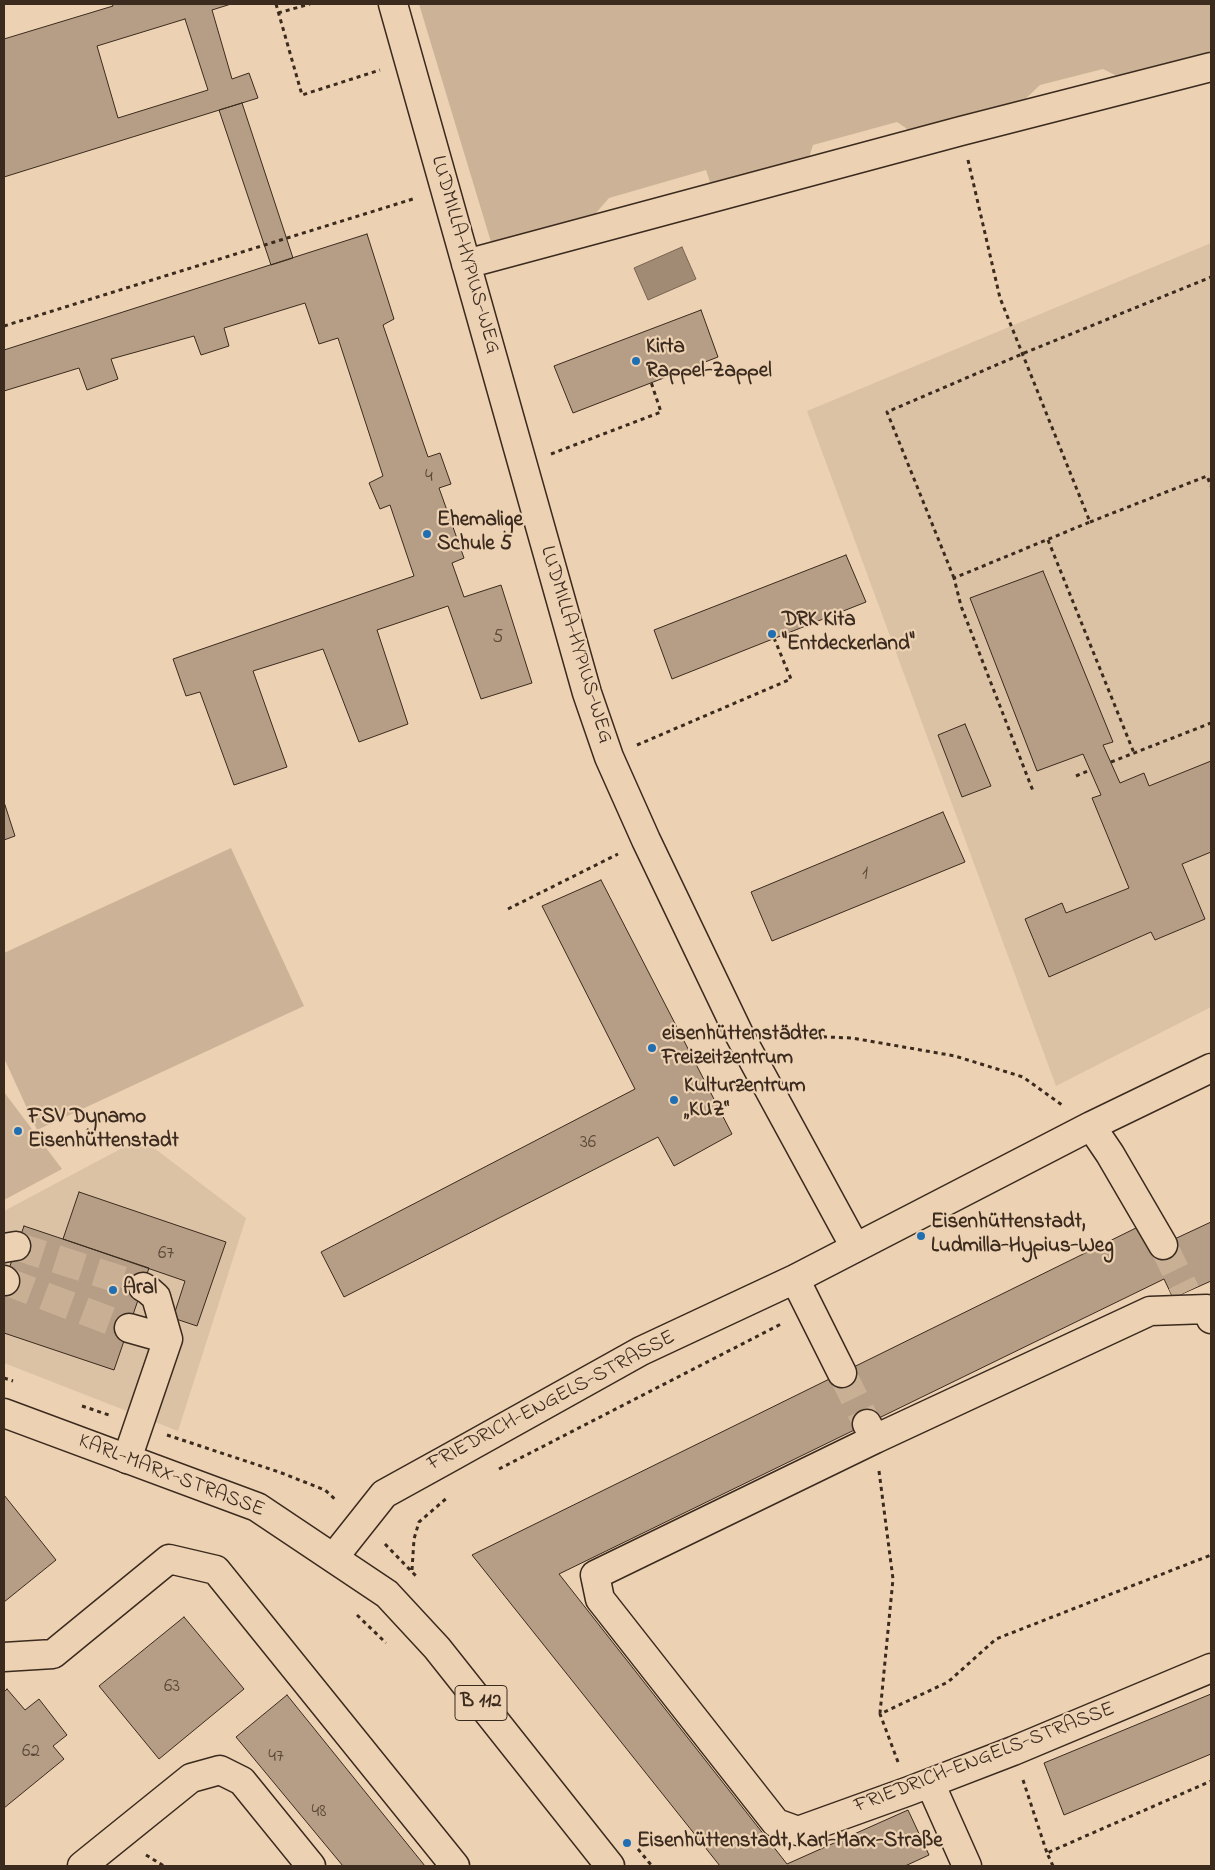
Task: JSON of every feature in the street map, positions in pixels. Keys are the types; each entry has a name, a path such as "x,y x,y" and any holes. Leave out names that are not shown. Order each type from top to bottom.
{"street":[{"name":"LUDMILLA-HYPIUS-WEG","path":"393,4 587,693 609,757 646,840 739,1034 855,1247"},
{"path":"466,264 961,131 1211,67"},
{"name":"FRIEDRICH-ENGELS-STRASSE","path":"334,1557 384,1494 641,1351 795,1280 855,1247 1091,1126 1211,1068"},
{"path":"1091,1126 1110,1154 1163,1245"},
{"path":"795,1280 842,1373"},
{"path":"127,1459 168,1339 156,1297 143,1287"},
{"name":"FRIEDRICH-ENGELS-STRASSE","path":"1197,1307 1150,1311 871,1431 595,1575 600,1599 776,1823 798,1831 1013,1751 1211,1668"},
{"path":"129,1328 168,1339"},
{"name":"KARL-MARX-STRASSE","path":"4,1413 257,1507 387,1594 437,1648 610,1866"},
{"path":"4,1657 52,1654 169,1559 216,1570 455,1866"},
{"path":"82,1866 191,1778 220,1770 242,1780 311,1866"},
{"path":"920,1787 967,1866"}],"path":[{"path":"276,4 302,95 410,61"},
{"path":"278,13 310,4"},
{"path":"961,131 1000,298 1090,522"},
{"path":"4,326 445,189"},
{"path":"1033,792 962,606 954,578 887,412 1022,354 1211,277"},
{"path":"522,465 661,412 652,382"},
{"path":"954,578 1207,476 1211,486"},
{"path":"1048,540 1134,753"},
{"path":"609,757 790,679 774,638"},
{"path":"1111,762 1211,723"},
{"path":"1076,776 1090,770"},
{"path":"508,909 646,840"},
{"path":"739,1034 852,1038 955,1056 1023,1077 1091,1126"},
{"path":"4,1378 22,1384"},
{"path":"76,1403 138,1426 279,1472 325,1490 362,1523"},
{"path":"871,1431 893,1579 880,1714 920,1787"},
{"path":"880,1714 948,1682 996,1639 1211,1556"},
{"path":"351,1610 366,1622 387,1644"},
{"path":"1013,1751 1053,1866"},
{"path":"1047,1852 1211,1780"}],"shaded area":[{"path":"419,4 1211,4 1211,56 1121,78 1103,69 1040,85 1020,104 913,133 897,122 813,145 808,161 711,185 706,170 609,198 595,214 491,242"},
{"path":"1211,243 1211,1007 1056,1086 807,411"},
{"path":"682,247 696,279 648,300 634,268"},
{"path":"231,848 304,1006 37,1130 4,1058 4,953"},
{"name":"FSV Dynamo Eisenhüttenstadt","path":"4,1092 62,1169 4,1200"},
{"name":"Aral","path":"141,1138 246,1218 178,1431 4,1363 4,1211"}],"building":[{"path":"112,4 231,4 212,10 232,79 249,73 258,98 4,177 4,39 113,6","holes":["185,19 208,90 118,118 97,46"]},
{"path":"242,103 293,258 271,265 219,110"},
{"name":"Ehemalige Schule 5","path":"367,234 394,319 383,325 428,457 440,453 451,484 439,488 464,558 452,563 464,597 501,585 532,683 481,699 448,606 377,630 408,724 359,742 323,649 253,671 287,767 234,785 200,692 186,696 173,659 414,576 390,505 380,509 369,483 383,476 338,338 319,344 305,303 224,328 229,346 201,355 194,336 111,359 118,379 87,390 79,368 4,391 4,350"},
{"name":"Kirta Rappel-Zappel","path":"701,310 718,357 573,413 554,366"},
{"path":"846,555 866,602 672,679 654,630"},
{"path":"1043,571 1113,742 1103,745 1120,783 1144,773 1149,786 1211,761 1211,852 1182,864 1205,919 1155,940 1151,932 1049,977 1025,919 1062,903 1066,913 1129,888 1092,798 1101,795 1083,754 1037,771 970,598"},
{"path":"965,724 991,786 962,797 938,735"},
{"path":"4,802 15,836 4,840"},
{"path":"943,812 965,862 772,941 751,892"},
{"path":"601,880 732,1134 674,1166 658,1137 344,1297 321,1252 635,1089 542,906"},
{"path":"79,1192 226,1242 197,1326 173,1318 185,1281 63,1239"},
{"path":"1211,1222 1211,1281 1173,1298 1164,1279 559,1574 787,1864 908,1810 929,1855 905,1866 720,1866 472,1555 1140,1226 1151,1250"},
{"path":"24,1226 149,1268 114,1370 4,1333 4,1283"},
{"path":"4,1495 56,1560 4,1602"},
{"path":"184,1617 244,1689 159,1759 99,1686"},
{"path":"7,1689 25,1710 39,1699 67,1735 53,1746 64,1759 4,1808 4,1692"},
{"path":"1211,1694 1211,1754 1064,1815 1044,1763"},
{"path":"287,1695 425,1866 343,1866 236,1737"}],"tunnel":[{"path":"1163,1245 1186,1292"},
{"path":"16,1246 143,1287"},
{"path":"5,1281 129,1328"},
{"path":"842,1373 867,1424"}],"place":[{"name":"Kirta Rappel-Zappel","path":"636,361"},
{"name":"Ehemalige Schule 5","path":"427,534"},
{"name":"DRK Kita \"Entdeckerland\"","path":"772,634"},
{"name":"eisenhüttenstädter Freizeitzentrum","path":"652,1048"},
{"name":"Kulturzentrum „KUZ“","path":"674,1100"},
{"name":"FSV Dynamo Eisenhüttenstadt","path":"18,1131"},
{"name":"Eisenhüttenstadt, Ludmilla-Hypius-Weg","path":"921,1236"},
{"name":"Aral","path":"113,1290"},
{"name":"Eisenhüttenstadt, Karl-Marx-Straße","path":"627,1843"}]}
